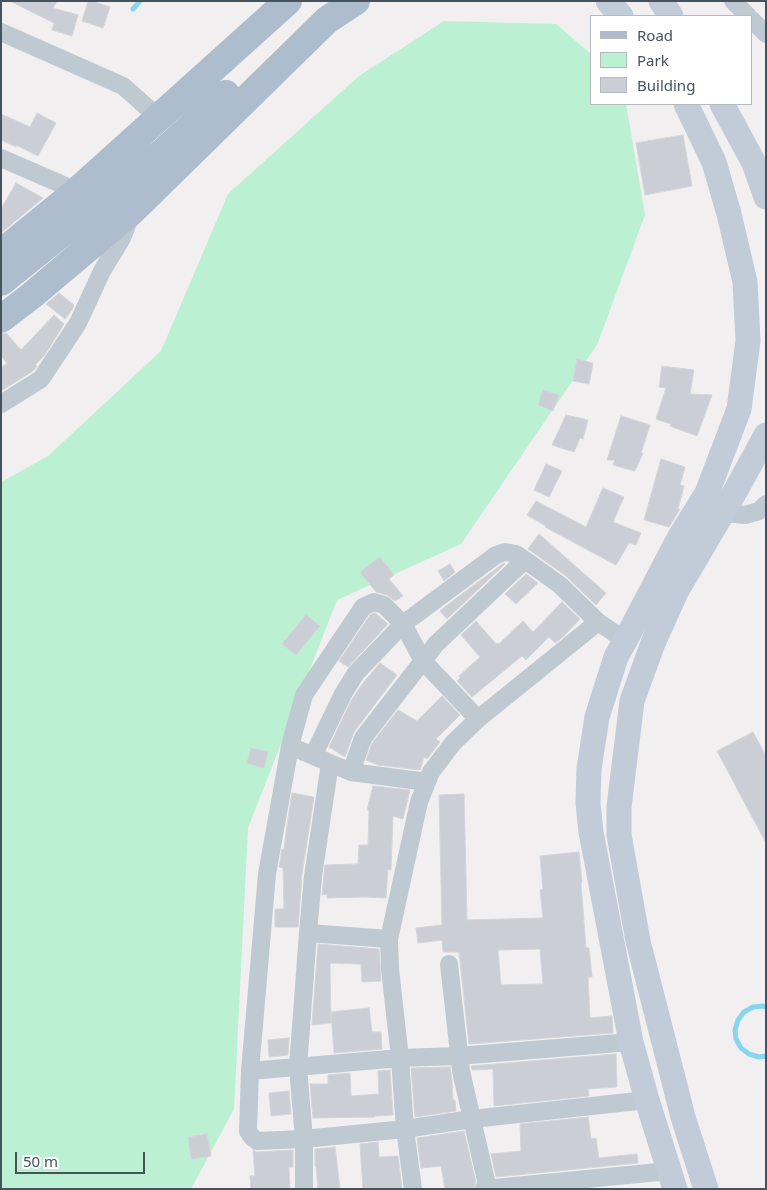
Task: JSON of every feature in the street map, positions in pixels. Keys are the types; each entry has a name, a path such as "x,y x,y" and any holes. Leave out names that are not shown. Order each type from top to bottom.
{"main road":[{"path":"1,254 77,191 288,1"},
{"path":"1,282 163,152 326,1"},
{"path":"1,319 132,211 327,20 356,1"}],"street":[{"path":"608,1 620,15"},
{"path":"661,1 670,15"},
{"path":"732,1 747,15"},
{"path":"752,20 766,34"},
{"path":"1,32 123,86 159,118"},
{"path":"449,964 458,1056 487,1189 672,1180 631,1042 591,832 588,803 589,769 597,717 616,657 679,538 707,493 739,409 748,341 745,282 714,162 686,105"},
{"path":"723,105 754,163 766,197"},
{"path":"1,158 77,191"},
{"path":"1,404 41,380 78,323 102,271 122,238 132,211"},
{"path":"706,1189 683,1117 638,941 619,835 619,806 632,701 653,643 676,592 766,435"},
{"path":"723,513 745,516 760,511 766,504"},
{"path":"313,756 343,694 356,674 403,624 496,555 505,552 516,554 560,585 598,622 625,640"},
{"path":"351,772 363,738 436,644 525,560"},
{"path":"478,719 423,661 403,624 384,605 374,602 363,607 304,695 290,746 267,874 250,1071 248,1131 257,1141 304,1139 647,1100"},
{"path":"413,1189 405,1129 389,939 419,802 431,772 454,743 478,719 598,622"},
{"path":"290,746 351,772 426,782"},
{"path":"304,1189 304,1139 298,1067 313,876 330,763"},
{"path":"308,933 389,939"},
{"path":"250,1071 400,1058 458,1056 631,1042"}],"green space":[{"path":"444,21 556,24 590,53 590,105 626,105 645,215 597,345 461,544 337,600 248,828 234,1109 191,1189 1,1189 1,482 48,456 161,351 228,194 359,76"}],"building":[{"path":"10,1 57,1 53,8 78,15 72,36 52,30 54,23"},
{"path":"88,1 110,7 103,28 82,21"},
{"path":"37,113 56,123 38,156 1,140 1,114 30,127"},
{"path":"683,135 692,186 645,195 636,143"},
{"path":"16,183 43,198 1,233 1,209"},
{"path":"59,293 74,305 65,319 46,304"},
{"path":"54,315 64,324 44,356 35,365 37,366 33,371 1,391 1,368 7,363 1,356 1,334 6,333 21,350"},
{"path":"577,359 593,363 589,384 573,381"},
{"path":"662,366 694,370 690,394 712,395 697,436 656,419 666,388 659,387"},
{"path":"543,390 559,395 553,411 538,405"},
{"path":"566,415 588,420 583,439 580,438 574,452 552,445"},
{"path":"621,416 650,425 641,453 643,453 635,471 613,465 615,460 607,460"},
{"path":"661,459 685,467 680,485 684,486 678,509 680,509 669,527 644,520"},
{"path":"546,464 562,471 549,497 534,490"},
{"path":"603,488 624,497 613,522 641,533 636,545 629,543 616,565 545,527 527,515 536,501 586,527"},
{"path":"539,534 606,593 596,605 566,576 528,549"},
{"path":"380,557 394,575 389,579 403,596 395,601 387,595 376,592 360,572"},
{"path":"504,563 447,619 440,611 455,599"},
{"path":"450,564 455,572 444,581 438,571"},
{"path":"526,574 538,583 516,604 505,594"},
{"path":"562,602 580,619 555,643 549,637 526,660 522,656 472,697 457,681 460,678 459,676 480,657 461,635 476,621 496,644 499,644 523,621 533,632"},
{"path":"375,613 388,624 348,667 339,661 370,615"},
{"path":"306,615 320,626 296,655 282,644"},
{"path":"380,663 397,675 354,732 345,757 329,747 351,701"},
{"path":"442,696 460,715 436,739 440,742 427,759 424,757 420,770 378,765 366,760 372,743 398,710 417,721"},
{"path":"753,732 766,756 766,843 717,751"},
{"path":"251,748 268,752 264,768 247,763"},
{"path":"373,786 410,790 403,819 393,816 391,870 388,869 386,898 327,898 327,894 322,895 325,865 358,864 359,845 368,845 369,810 367,810"},
{"path":"292,793 314,797 302,874 298,927 275,927 275,909 284,909 283,868 279,867 282,849 284,850"},
{"path":"464,794 467,920 543,918 540,890 543,889 540,856 579,852 586,948 589,948 592,977 588,977 590,1018 612,1016 613,1033 469,1044 459,952 443,952 442,940 418,943 416,928 442,925 439,795","holes":["540,949 543,984 501,985 498,950"]},
{"path":"318,944 379,949 381,981 362,982 361,964 330,963 331,1023 312,1025"},
{"path":"369,1008 372,1032 381,1032 382,1049 334,1053 331,1012"},
{"path":"289,1038 288,1055 269,1057 268,1040"},
{"path":"616,1054 617,1087 588,1089 589,1096 494,1106 493,1069 472,1070 471,1066"},
{"path":"450,1067 456,1111 415,1117 411,1068"},
{"path":"390,1070 393,1115 313,1118 310,1084 328,1084 328,1075 350,1073 351,1096 379,1094 378,1071"},
{"path":"289,1091 291,1114 271,1116 269,1093"},
{"path":"588,1117 591,1139 596,1138 599,1158 637,1154 638,1163 496,1177 491,1154 521,1151 520,1124"},
{"path":"464,1131 476,1183 474,1189 445,1189 441,1166 421,1168 417,1138"},
{"path":"207,1134 211,1156 191,1159 188,1137"},
{"path":"378,1142 379,1157 398,1156 402,1189 363,1189 360,1144"},
{"path":"335,1147 340,1189 318,1189 315,1149"},
{"path":"253,1150 257,1152 293,1150 293,1167 289,1167 290,1189 251,1189 250,1176 255,1176"}],"waterway":[{"path":"133,9 140,1"},
{"path":"766,1007 753,1007 744,1012 738,1020 735,1030 736,1039 741,1048 749,1054 759,1057 766,1056"}]}
